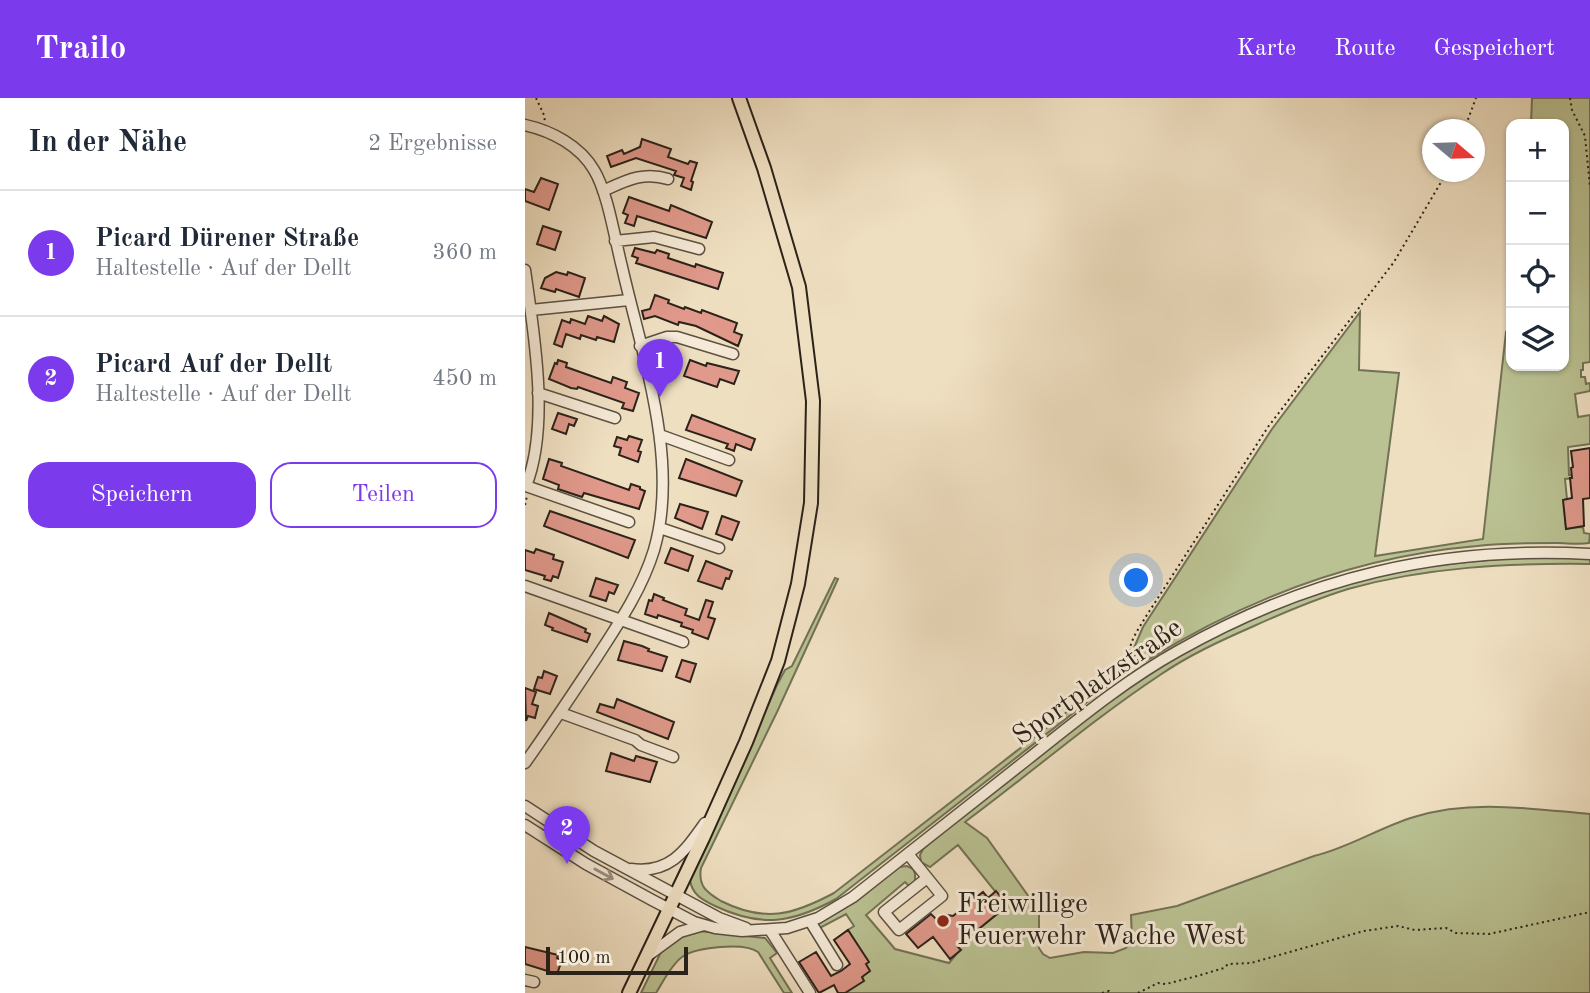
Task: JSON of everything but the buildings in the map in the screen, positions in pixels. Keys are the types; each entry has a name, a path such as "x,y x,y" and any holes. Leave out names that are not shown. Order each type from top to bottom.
{"main road":[{"path":"629,993 716,809 778,661 789,623 811,503 813,401 799,287 764,168 739,98"}],"street":[{"path":"525,125 545,130 571,145 595,171 603,191 660,435 664,483 660,528 646,573 621,621 525,763"},
{"path":"603,191 642,176 668,179"},
{"path":"615,241 654,237 699,249"},
{"path":"525,270 538,393 534,458 526,486 629,522"},
{"path":"531,310 629,300"},
{"path":"640,346 667,337 677,337 733,355"},
{"path":"538,393 615,418"},
{"path":"660,435 729,460"},
{"path":"660,528 719,548"},
{"name":"Sportplatzstraße","path":"525,825 586,864 667,909 704,925 731,930 770,930 810,921 853,897 1074,722 1139,675 1235,621 1307,591 1352,577 1416,563 1471,556 1556,551 1590,554"},
{"path":"525,586 683,642"},
{"path":"561,713 673,757"},
{"name":"Sportplatzstraße","path":"525,806 623,868 719,918 754,930"},
{"path":"623,868 648,870 669,863 689,846 716,809"},
{"path":"908,854 942,896 899,930 884,912 927,878"},
{"path":"810,921 837,965"},
{"name":"Sportplatzstraße","path":"645,959 669,938 704,925"},
{"path":"770,930 810,993"}],"path":[{"path":"536,98 546,125 537,122"},
{"path":"1468,119 1476,98"},
{"path":"1570,98 1572,110 1585,136 1590,187"},
{"path":"1139,675 1130,663 1129,648 1133,637 1268,428 1394,262 1442,182"},
{"path":"1138,993 1158,983 1187,979 1224,968 1228,964 1251,963 1364,931 1398,926 1415,930 1447,928 1456,933 1489,934 1590,912"},
{"path":"1102,993 1110,993"}],"green space":[{"path":"1532,98 1590,98 1590,362 1583,363 1581,377 1585,377 1586,384 1590,383 1590,391 1575,394 1578,417 1590,415 1590,444 1568,447 1569,475 1583,474 1583,477 1565,479 1567,499 1564,500 1566,528 1583,527 1584,533 1590,534 1589,543 1477,546 1389,559 1346,570 1263,600 1223,618 1146,661 1136,660 1133,650 1143,627 1272,429 1360,312 1359,370 1399,373 1375,556 1483,539 1506,332 1506,371 1569,371 1569,119 1531,119"},
{"path":"1523,557 1590,558 1590,564 1529,564 1438,571 1348,589 1289,611 1218,642 1171,668 1110,710 965,822 987,838 1039,911 1039,948 1050,958 1084,952 1113,953 1126,948 1132,940 1131,915 1177,906 1340,848 1389,826 1436,811 1502,807 1590,814 1590,993 845,993 857,970 868,962 848,930 854,926 846,914 818,929 816,925 857,901 899,867 907,866 913,869 915,874 915,881 910,887 905,882 866,915 895,949 949,963 960,950 957,946 1007,906 958,845 930,867 921,862 923,849 1067,733 1158,669 1249,620 1345,584 1411,569"},
{"path":"835,578 838,579 777,712 701,868 702,884 707,891 737,908 765,914 792,911 834,893 1096,688 1123,674 836,899 791,918 748,918 702,899 693,890 690,880 777,685 785,670 792,666"},
{"path":"699,931 765,938 777,953 770,958 792,993 784,993 758,952 731,947 709,948 682,957 674,964 656,993 641,993 662,950 674,939"}],"place":[{"name":"Picard Dürener Straße","path":"660,397"},
{"name":"Picard Auf der Dellt","path":"567,864"},
{"name":"Freiwillige Feuerwehr Wache West","path":"943,921"}]}
